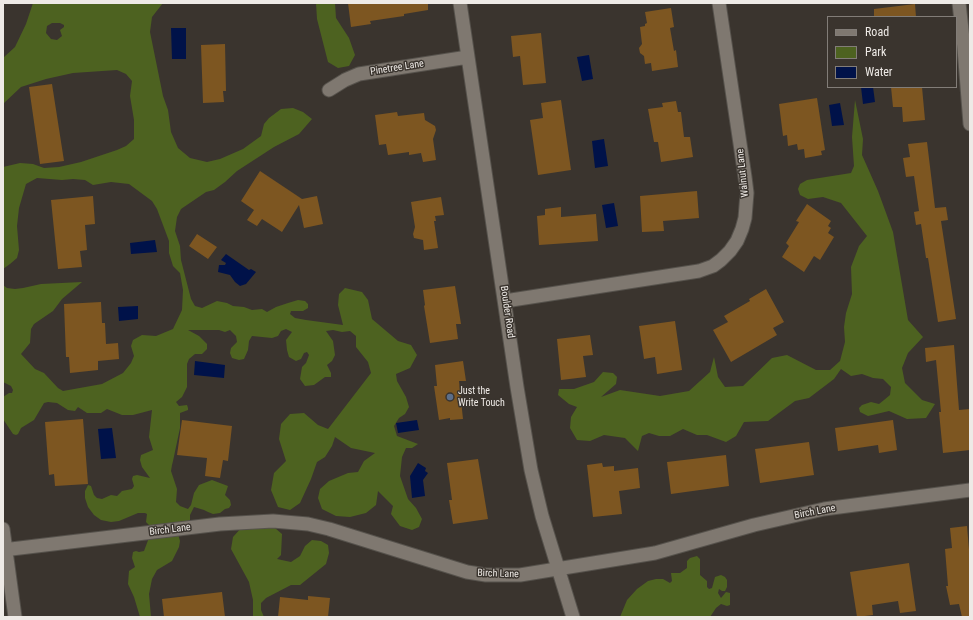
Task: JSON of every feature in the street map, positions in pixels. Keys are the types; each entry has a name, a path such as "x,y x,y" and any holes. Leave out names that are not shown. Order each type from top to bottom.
{"street":[{"name":"Boulder Road","path":"460,3 531,470 542,516 573,617"},
{"name":"Walnut Lane","path":"505,301 699,271 713,266 730,251 737,241 742,229 745,218 746,193 744,169 719,3"},
{"path":"958,3 964,48 970,124"},
{"name":"Pinetree Lane","path":"328,90 359,74 468,57"},
{"name":"Birch Lane","path":"4,550 220,524 273,521 308,524 329,529 467,572 486,576 520,575 655,553 754,525 824,509 970,490"},
{"path":"3,529 4,550 14,617"}],"green space":[{"path":"33,3 163,3 152,17 150,32 163,96 168,110 171,132 178,148 190,158 207,162 220,159 243,149 261,136 264,124 281,109 293,108 303,112 312,119 299,134 274,147 237,171 214,190 206,192 181,209 177,217 175,231 180,246 181,260 191,299 195,306 202,308 217,301 252,310 262,309 267,312 276,307 298,300 305,301 308,304 308,308 303,311 291,311 290,314 295,318 343,325 338,305 339,294 345,288 362,292 368,300 372,319 398,341 411,345 417,355 410,368 396,374 397,381 406,397 409,407 394,426 397,436 418,444 412,448 406,448 402,457 400,476 408,499 416,508 422,519 419,527 412,530 400,526 391,514 393,506 378,491 376,505 366,513 350,517 336,516 322,509 318,498 320,489 329,481 348,473 358,472 364,461 375,453 351,448 335,437 332,446 325,457 317,462 300,503 290,510 278,507 271,490 274,473 286,461 279,439 281,424 290,414 304,413 318,425 328,429 371,373 368,362 356,347 356,336 350,331 326,331 333,341 335,355 332,361 327,365 331,373 331,377 325,377 314,385 305,386 300,379 302,367 306,363 309,355 307,352 304,353 301,359 296,361 289,357 286,340 292,332 286,329 281,331 278,336 272,338 252,336 244,359 239,360 232,358 230,353 231,348 237,342 236,336 230,330 225,332 219,330 188,330 199,336 207,344 207,349 202,354 195,354 189,359 187,364 187,387 182,397 176,402 179,406 187,405 188,410 180,413 180,428 171,471 177,489 176,502 180,506 188,509 191,505 194,493 199,485 212,480 228,486 225,495 230,500 231,505 229,508 220,513 213,514 194,507 190,515 190,520 178,534 180,541 179,547 172,561 157,570 152,579 149,594 151,617 140,617 128,584 129,571 135,567 132,558 133,552 144,551 150,535 151,527 146,522 147,514 138,513 119,521 111,522 101,520 94,515 88,507 85,498 85,491 88,485 91,486 94,495 97,498 102,499 111,495 117,496 122,491 132,489 134,486 132,479 133,476 137,475 150,478 142,467 140,460 141,455 153,450 149,437 152,410 133,415 122,415 107,409 101,413 87,413 78,407 75,411 68,410 57,403 48,402 44,403 34,420 21,428 18,434 13,434 3,419 3,397 9,393 12,393 13,390 11,386 3,382 3,285 7,288 15,289 41,284 82,282 62,299 53,311 34,324 31,329 30,343 21,354 35,369 44,373 58,388 63,391 102,384 123,373 131,363 134,356 131,346 133,340 142,335 156,336 173,329 182,310 183,290 180,273 173,266 169,253 169,241 157,209 152,201 129,184 111,182 93,185 85,180 37,178 26,184 19,208 17,226 19,250 17,258 3,269 3,167 20,163 33,164 44,168 59,167 81,162 117,150 126,146 134,139 134,120 130,96 132,81 126,74 117,70 73,73 46,79 21,87 3,104 3,58 15,47 26,24","holes":["52,23 60,23 64,25 64,27 60,30 62,36 57,40 51,39 46,33 47,26"]},
{"path":"316,3 335,3 336,18 349,38 355,55 349,66 338,68 328,62 317,19"},
{"path":"855,100 863,139 862,155 878,191 893,232 908,320 923,337 908,353 902,368 905,383 922,400 935,404 926,418 907,419 889,411 868,416 860,412 859,408 862,405 871,402 879,404 884,400 890,395 891,387 883,379 873,378 862,374 851,376 841,369 834,379 809,398 795,401 768,421 744,422 736,436 726,442 707,435 697,435 683,429 670,436 659,436 649,433 642,436 638,451 625,438 604,435 590,441 577,440 570,428 571,417 577,407 569,404 558,395 559,389 574,389 594,382 603,372 613,373 617,377 616,384 601,397 620,390 660,396 689,391 710,372 714,357 718,377 725,387 743,386 772,358 787,355 816,370 830,370 840,361 845,342 844,327 846,313 852,294 851,267 859,246 867,236 841,203 823,197 808,199 800,195 798,189 800,184 807,180 851,173 854,166 852,137"},
{"path":"260,525 275,528 282,534 281,555 277,559 291,562 300,556 305,546 312,540 321,541 328,545 329,553 326,564 300,585 291,585 266,598 261,603 261,610 264,617 253,617 253,600 249,582 231,549 233,537 242,527"},
{"path":"697,556 700,559 700,575 707,581 707,587 709,589 712,588 715,577 721,575 725,577 727,580 727,587 725,591 719,589 718,593 721,598 726,592 730,593 730,605 727,606 721,604 716,608 710,617 620,617 627,600 637,589 648,581 656,579 663,579 670,583 672,581 671,573 680,573 687,568 687,561 690,558"}],"water":[{"path":"171,28 186,28 186,59 172,59"},
{"path":"589,55 593,79 582,81 577,57"},
{"path":"861,88 873,88 875,102 863,104"},
{"path":"840,103 844,125 832,126 829,105"},
{"path":"604,139 608,166 595,168 592,141"},
{"path":"614,203 618,226 606,228 602,205"},
{"path":"155,240 157,252 131,254 130,243"},
{"path":"226,254 249,270 251,269 256,272 246,284 240,286 230,275 218,272 219,265 225,265 226,263 221,260"},
{"path":"138,306 138,319 119,321 118,307"},
{"path":"195,361 225,365 224,378 194,375"},
{"path":"417,420 419,430 398,433 396,423"},
{"path":"112,428 116,458 101,459 98,429"},
{"path":"418,463 426,468 425,471 428,473 423,480 425,496 412,498 410,476"}],"building":[{"path":"348,3 428,3 428,10 404,14 404,16 370,21 371,24 351,27"},
{"path":"915,4 916,16 874,16 874,9"},
{"path":"671,8 674,27 670,28 674,51 676,50 678,67 652,71 651,63 645,64 644,56 640,53 639,48 642,44 640,27 645,26 647,23 645,12"},
{"path":"541,33 546,83 523,85 520,56 513,57 511,36"},
{"path":"225,44 226,91 223,91 224,102 203,103 201,45"},
{"path":"52,84 64,161 40,164 29,87"},
{"path":"891,88 922,88 925,120 903,122 902,107 893,107"},
{"path":"817,98 825,150 821,151 822,155 805,158 804,149 798,150 797,144 788,146 787,135 783,136 779,104"},
{"path":"561,100 571,170 538,175 530,120 543,118 541,103"},
{"path":"676,101 678,112 681,112 684,137 690,137 693,157 661,162 658,142 654,142 648,109 663,107 662,103"},
{"path":"397,112 398,116 424,113 425,120 435,126 436,130 433,139 436,160 423,162 421,153 409,155 409,152 388,155 386,144 379,145 375,115"},
{"path":"927,142 935,208 946,207 948,220 941,221 956,319 938,322 921,224 916,225 914,212 919,211 914,176 906,177 903,158 910,157 908,144"},
{"path":"260,171 302,199 317,196 323,224 304,228 299,205 282,232 262,219 257,226 247,220 254,210 241,201"},
{"path":"697,191 699,218 663,221 664,231 642,232 640,196"},
{"path":"93,196 95,224 85,225 87,250 80,251 82,267 58,269 51,200"},
{"path":"441,197 444,215 435,216 436,221 434,221 438,248 424,250 423,240 414,238 413,234 415,227 411,202"},
{"path":"807,204 831,221 828,226 831,228 828,233 834,237 820,260 814,256 804,272 782,257 789,246 786,243 799,222 796,221"},
{"path":"561,207 561,217 596,214 598,241 539,245 537,216 545,215 545,209"},
{"path":"197,234 217,247 208,259 189,246"},
{"path":"455,286 461,324 456,324 458,339 430,343 423,290"},
{"path":"766,289 784,322 773,328 777,335 731,362 713,330 728,322 724,316 750,301 749,299"},
{"path":"101,302 102,323 105,323 106,344 118,343 119,359 98,361 98,370 70,373 69,357 66,357 64,304"},
{"path":"675,321 682,370 657,374 655,357 644,359 639,326"},
{"path":"590,335 593,355 583,356 586,377 561,380 557,339"},
{"path":"954,345 959,410 970,409 970,450 943,453 936,360 926,362 925,348"},
{"path":"463,361 466,381 459,381 463,419 450,420 450,418 439,420 434,386 437,386 435,365"},
{"path":"83,419 88,484 55,486 54,474 49,475 45,422"},
{"path":"182,420 232,426 228,461 223,460 220,478 205,476 207,458 177,455"},
{"path":"893,420 897,450 879,453 878,445 838,451 835,428"},
{"path":"809,442 814,475 760,483 755,449"},
{"path":"726,455 729,486 671,494 667,462"},
{"path":"478,459 488,519 453,524 449,500 452,500 447,463"},
{"path":"602,463 603,467 614,466 614,471 638,468 640,488 619,491 622,514 593,517 587,465"},
{"path":"967,526 970,561 970,617 962,617 959,604 950,605 946,586 948,586 945,549 952,548 950,528"},
{"path":"909,563 916,611 900,613 898,601 872,605 873,615 857,617 850,572"},
{"path":"222,592 225,617 164,617 162,599"},
{"path":"308,596 330,598 328,617 278,617 280,597 308,600"}],"place":[{"name":"Just the Write Touch","path":"450,397"}]}
